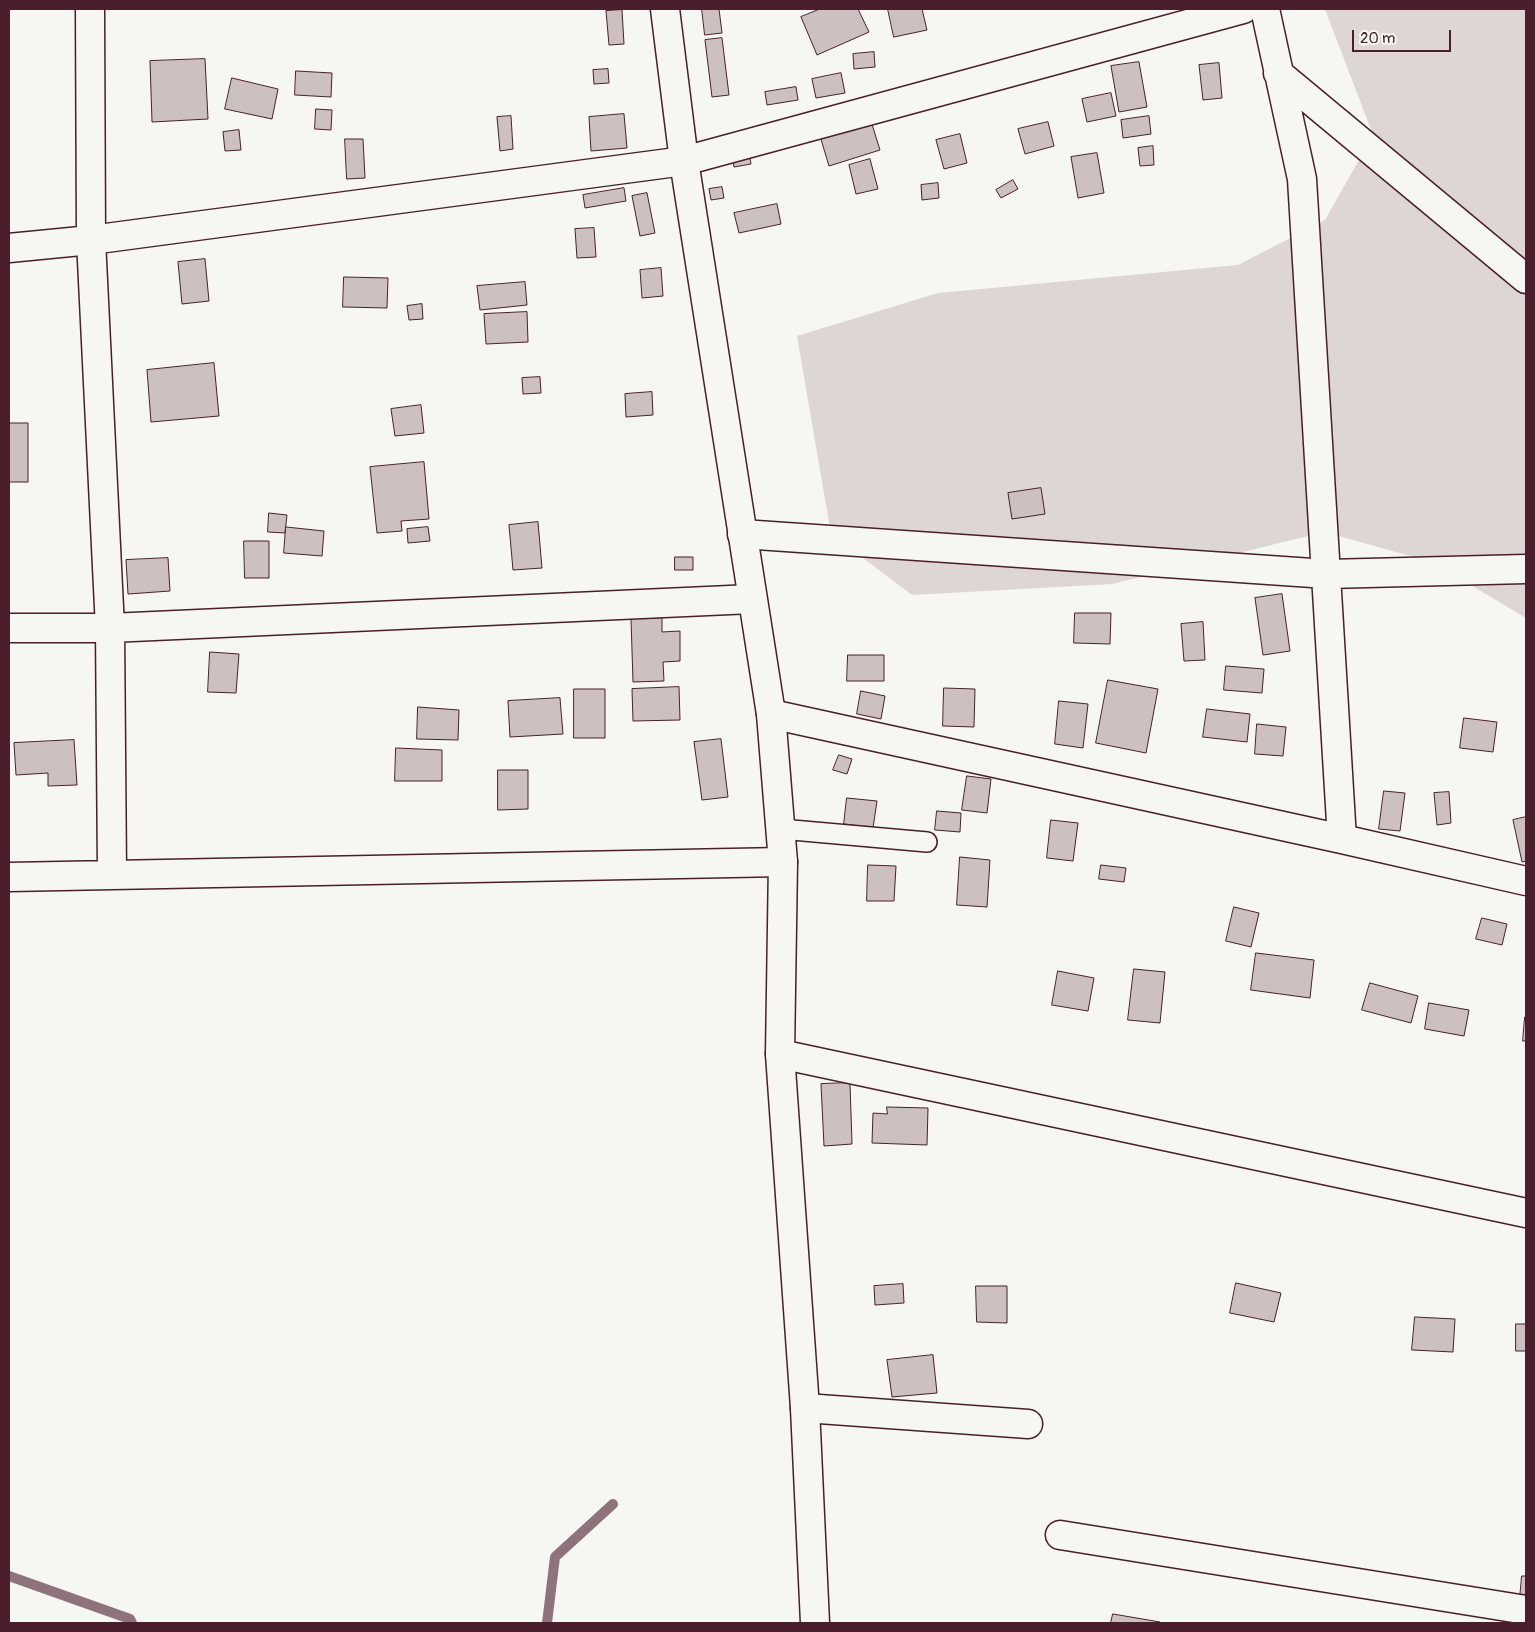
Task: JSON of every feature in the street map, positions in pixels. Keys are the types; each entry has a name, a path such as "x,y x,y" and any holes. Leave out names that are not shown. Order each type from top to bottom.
{"street":[{"path":"90,9 91,240 110,628 112,874"},
{"path":"665,9 684,161 771,714 783,862 780,1054 805,1408 814,1623"},
{"path":"9,248 91,240 684,161 1243,9"},
{"path":"1266,9 1278,73 1302,179 1342,838"},
{"path":"1278,73 1526,279"},
{"path":"742,534 1327,574 1526,569"},
{"path":"9,628 110,628 752,599"},
{"path":"771,714 1342,838 1526,881"},
{"path":"9,877 783,862"},
{"path":"780,1054 1526,1213"},
{"path":"805,1408 1028,1424"},
{"path":"1060,1535 1526,1610"}],"lane":[{"path":"780,829 927,842"}],"shaded area":[{"path":"1325,9 1526,9 1526,618 1432,562 1324,532 1112,584 912,595 831,534 797,336 938,293 1238,265 1325,220 1373,135"}],"building":[{"path":"702,9 719,9 722,33 705,35"},
{"path":"820,9 858,9 869,32 817,55 801,17"},
{"path":"888,9 922,9 927,30 894,37"},
{"path":"622,10 624,44 609,45 606,11"},
{"path":"722,38 729,95 712,97 705,40"},
{"path":"874,52 875,67 854,69 853,54"},
{"path":"205,59 208,119 152,122 150,61"},
{"path":"1139,62 1147,107 1119,112 1111,66"},
{"path":"1219,63 1222,98 1203,100 1199,65"},
{"path":"608,69 609,83 594,84 593,70"},
{"path":"296,71 332,73 331,97 295,95"},
{"path":"841,73 845,93 816,98 812,79"},
{"path":"232,78 278,89 272,119 225,109"},
{"path":"796,87 798,100 767,105 765,92"},
{"path":"1111,93 1116,116 1087,122 1082,99"},
{"path":"316,109 332,110 331,130 315,129"},
{"path":"624,114 627,148 591,151 589,117"},
{"path":"511,116 513,149 500,151 497,117"},
{"path":"1149,116 1151,134 1123,138 1121,120"},
{"path":"871,121 880,150 829,166 820,136"},
{"path":"1048,122 1054,146 1025,154 1018,129"},
{"path":"239,130 241,150 225,151 223,132"},
{"path":"960,134 967,163 944,169 936,140"},
{"path":"345,139 363,139 365,178 347,179"},
{"path":"1153,146 1154,165 1140,166 1138,148"},
{"path":"749,152 751,164 734,167 732,155"},
{"path":"1097,153 1104,193 1078,198 1071,157"},
{"path":"870,159 878,189 856,194 849,165"},
{"path":"1013,180 1018,189 1001,198 996,190"},
{"path":"938,183 939,198 922,200 921,185"},
{"path":"722,187 724,198 711,200 709,189"},
{"path":"624,188 626,201 585,208 583,195"},
{"path":"647,193 655,233 640,236 632,196"},
{"path":"777,204 781,224 739,233 734,213"},
{"path":"594,228 596,257 577,258 575,229"},
{"path":"205,259 209,301 182,304 178,262"},
{"path":"661,268 663,296 642,298 640,270"},
{"path":"344,277 388,278 387,308 343,307"},
{"path":"525,282 527,305 480,310 477,286"},
{"path":"422,304 423,319 409,320 407,306"},
{"path":"527,312 528,342 486,344 484,314"},
{"path":"214,363 219,416 151,422 147,370"},
{"path":"540,377 541,393 523,394 522,378"},
{"path":"652,392 653,415 626,417 625,394"},
{"path":"421,405 424,433 395,436 391,409"},
{"path":"9,423 28,423 28,482 9,482"},
{"path":"424,462 429,519 401,521 402,531 377,533 370,467"},
{"path":"1041,488 1045,514 1012,519 1008,493"},
{"path":"269,513 287,515 285,533 268,532"},
{"path":"538,522 542,568 513,570 509,525"},
{"path":"286,527 324,531 322,556 284,553"},
{"path":"428,527 430,541 408,543 407,529"},
{"path":"244,541 269,541 269,578 245,578"},
{"path":"675,557 693,557 693,570 675,570"},
{"path":"168,558 170,591 128,594 126,560"},
{"path":"1282,594 1290,651 1263,655 1255,598"},
{"path":"1075,613 1111,613 1110,644 1074,643"},
{"path":"662,618 662,632 680,631 680,661 663,662 664,681 633,682 631,619"},
{"path":"1203,622 1205,660 1184,661 1181,624"},
{"path":"210,652 239,654 236,693 208,692"},
{"path":"848,655 884,655 884,681 847,681"},
{"path":"1226,666 1264,669 1262,693 1224,690"},
{"path":"1108,680 1158,689 1146,753 1096,743"},
{"path":"679,687 680,720 633,721 632,689"},
{"path":"944,688 975,689 974,727 943,726"},
{"path":"574,689 605,689 605,738 574,738"},
{"path":"861,691 885,696 881,719 857,714"},
{"path":"560,698 563,734 510,737 508,701"},
{"path":"1059,701 1088,704 1083,748 1055,744"},
{"path":"418,707 459,710 458,740 417,739"},
{"path":"1207,709 1250,714 1247,742 1203,737"},
{"path":"1464,718 1497,722 1493,752 1460,748"},
{"path":"1257,724 1286,727 1283,756 1255,754"},
{"path":"721,739 728,797 702,800 694,742"},
{"path":"74,740 77,785 48,786 48,773 16,775 14,743"},
{"path":"396,748 442,750 442,781 395,781"},
{"path":"839,755 852,759 847,774 833,770"},
{"path":"498,770 528,770 528,809 498,810"},
{"path":"967,776 991,779 987,813 962,810"},
{"path":"1384,791 1405,793 1400,831 1379,829"},
{"path":"1449,792 1451,823 1437,825 1434,793"},
{"path":"847,798 877,801 873,828 844,824"},
{"path":"937,811 961,813 960,832 935,830"},
{"path":"1526,817 1526,861 1522,862 1513,820"},
{"path":"1051,820 1078,823 1073,861 1047,858"},
{"path":"960,857 990,860 987,907 957,905"},
{"path":"868,865 896,866 894,901 867,901"},
{"path":"1101,865 1126,868 1124,882 1099,879"},
{"path":"1234,907 1259,913 1251,947 1226,941"},
{"path":"1482,918 1507,924 1502,945 1476,939"},
{"path":"1256,953 1314,960 1310,998 1251,990"},
{"path":"1134,969 1165,972 1160,1023 1128,1020"},
{"path":"1058,971 1094,978 1088,1011 1052,1005"},
{"path":"1370,983 1418,996 1411,1023 1362,1010"},
{"path":"1429,1003 1469,1010 1464,1036 1425,1029"},
{"path":"1525,1017 1526,1041 1523,1041"},
{"path":"850,1083 852,1144 824,1146 821,1084"},
{"path":"887,1107 928,1108 927,1145 872,1143 873,1113 887,1114"},
{"path":"1236,1283 1281,1293 1274,1322 1230,1313"},
{"path":"903,1284 904,1303 875,1305 874,1286"},
{"path":"976,1286 1007,1286 1007,1323 977,1322"},
{"path":"1415,1317 1455,1319 1453,1352 1412,1350"},
{"path":"1516,1324 1526,1324 1526,1351 1516,1351"},
{"path":"933,1355 937,1393 892,1397 887,1360"},
{"path":"1522,1576 1526,1576 1526,1609 1519,1609"},
{"path":"1113,1614 1160,1622 1160,1623 1111,1623"}],"waterway":[{"path":"547,1623 555,1557 613,1504"},
{"path":"9,1576 130,1619 132,1623"}]}
